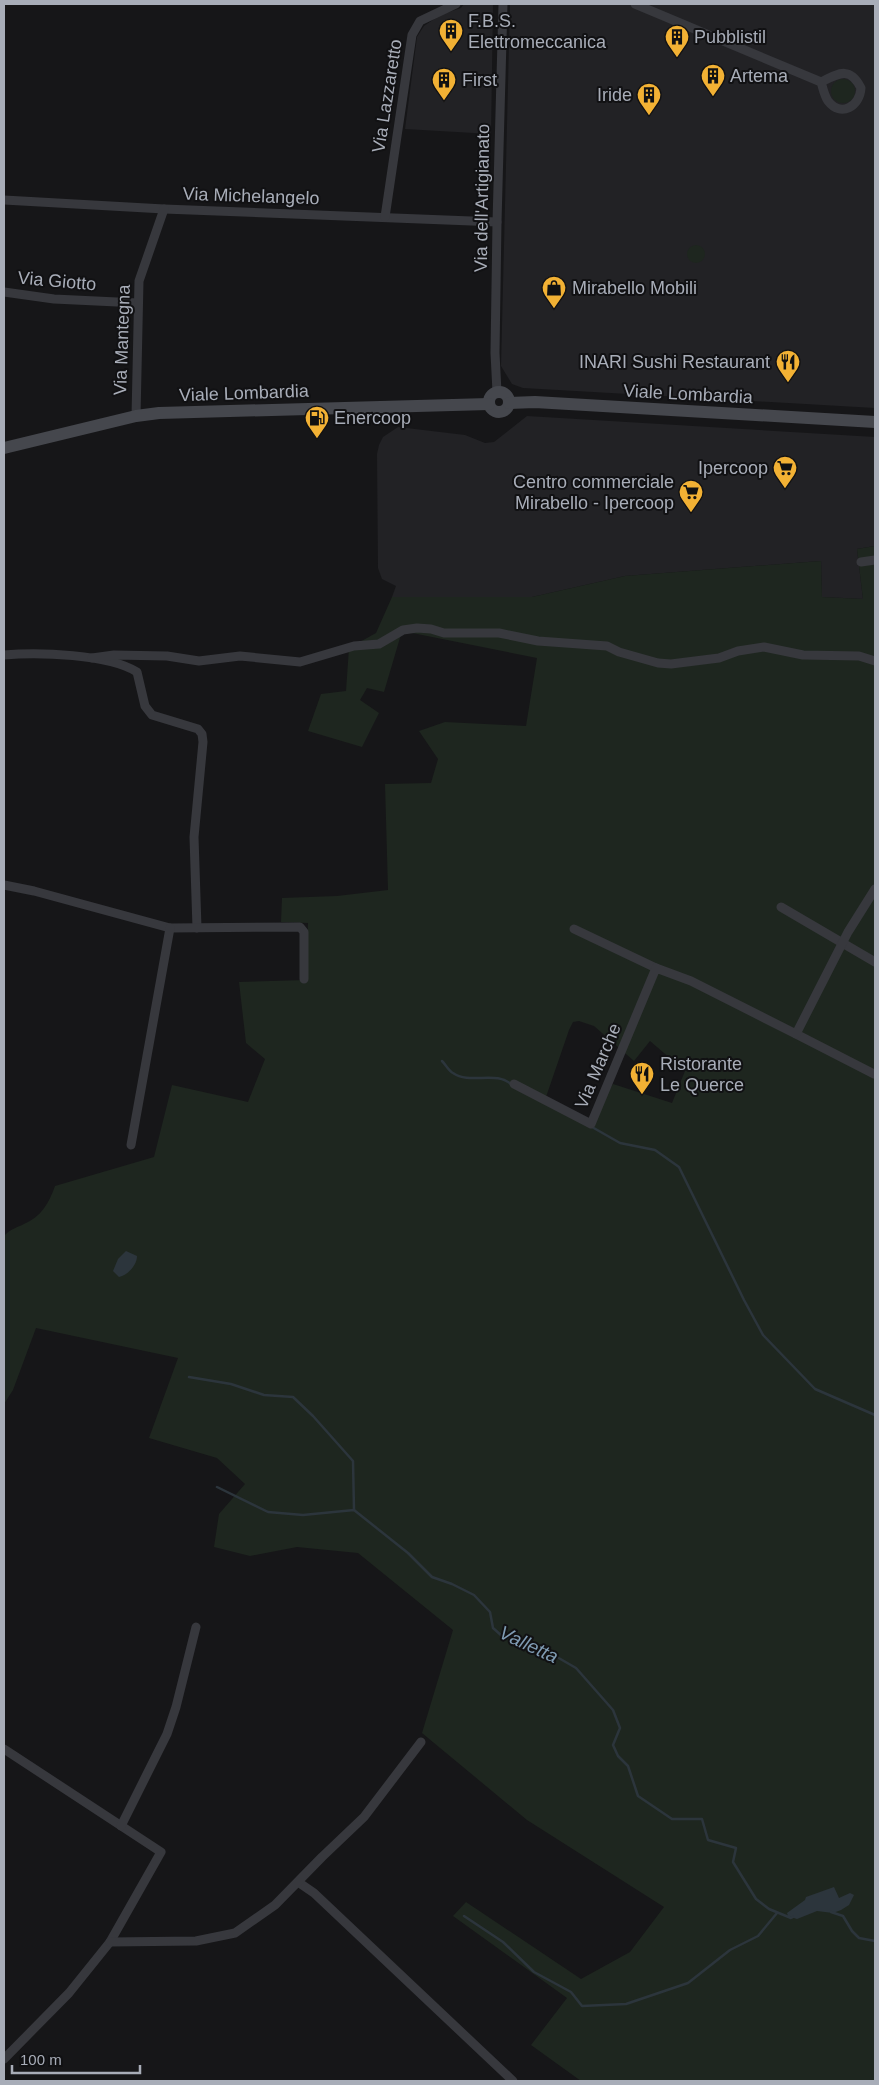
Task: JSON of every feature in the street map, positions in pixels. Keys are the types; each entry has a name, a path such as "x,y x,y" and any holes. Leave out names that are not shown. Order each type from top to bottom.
{"main road":[{"path":"497,392 506,395 509,403 504,411 498,412 492,409 489,404 492,395 497,392"},
{"name":"Viale Lombardia","path":"509,403 535,402 872,423"},
{"name":"Viale Lombardia","path":"4,448 136,416 400,405 489,404"}],"street":[{"name":"Via Lazzaretto","path":"385,217 412,35 420,20 456,4"},
{"name":"Via dell'Artigianato","path":"497,392 495,354 497,222 503,4"},
{"path":"634,4 821,82 829,101 840,108 847,108 856,104 861,96 861,88 858,82 853,76 845,73 838,73 821,82"},
{"name":"Via Michelangelo","path":"4,200 164,209 497,222"},
{"name":"Via Mantegna","path":"136,416 139,281 164,209"},
{"name":"Via Giotto","path":"4,292 54,299 138,303"},
{"path":"860,562 875,560"},
{"path":"92,658 114,655 167,656 199,661 240,656 300,662 354,646 380,644 404,630 431,628 444,633 499,633 538,641 607,646 619,652 658,663 671,664 719,658 738,651 764,647 803,655 859,656 875,661"},
{"path":"4,655 30,652 92,658 128,666 138,672 145,706 152,715 198,729 202,734 203,742 194,837 197,928"},
{"path":"4,885 34,891 170,928 300,927 304,932 304,979"},
{"path":"796,1034 848,932 875,889"},
{"path":"780,907 875,962"},
{"path":"132,1145 170,928"},
{"path":"574,929 656,968 691,981 874,1074"},
{"name":"Via Marche","path":"514,1084 591,1124 656,968"},
{"path":"121,1826 167,1734 176,1707 196,1627"},
{"path":"110,1942 196,1941 235,1934 276,1905 364,1817 421,1742"},
{"path":"4,1749 161,1852 110,1942 69,1993 4,2059"},
{"path":"298,1882 314,1893 513,2081"}],"shaded area":[{"path":"464,4 493,4 491,134 405,129 417,37 424,26 440,15 461,8"},
{"path":"510,4 875,4 875,408 523,388 512,384 501,366"},
{"path":"843,79 848,80 854,86 854,96 848,102 843,103 838,102 832,96 831,91 832,86 838,80"},
{"path":"696,245 702,248 705,254 702,260 696,263 690,260 687,254 690,248"},
{"path":"527,416 875,437 875,546 857,549 863,599 822,597 821,561 625,576 532,597 392,597 396,586 382,579 378,568 377,454 383,437 398,427 465,435 485,443 494,442"},
{"path":"875,546 875,2081 581,2081 531,2045 567,1998 453,1916 466,1902 581,1979 630,1952 664,1907 527,1820 422,1733 453,1630 358,1553 297,1547 250,1556 214,1547 219,1514 245,1484 217,1458 149,1438 178,1358 36,1328 13,1390 4,1404 4,1236 11,1230 35,1218 47,1204 55,1186 154,1157 172,1085 248,1102 265,1059 246,1043 239,982 306,980 308,923 281,922 282,898 337,896 388,890 385,784 431,783 438,759 419,731 445,722 526,726 537,658 402,631 384,692 367,688 360,700 379,713 362,747 308,731 321,694 346,691 349,648 376,633 392,597 532,597 625,576 821,561 822,597 863,599 857,549","holes":["579,1021 594,1026 634,1061 650,1041 685,1071 672,1103 613,1084 588,1120 546,1097 573,1022"]},
{"path":"126,1251 137,1256 137,1259 126,1274 119,1277 113,1271 118,1259"},
{"path":"834,1887 839,1898 850,1893 854,1895 849,1905 833,1913 817,1911 797,1919 788,1916 787,1913 805,1900 806,1897"}],"waterway":[{"path":"442,1061 452,1072 460,1076 467,1078 499,1078 512,1085"},
{"path":"592,1127 620,1143 655,1150 679,1167 763,1335 815,1389 875,1415"},
{"path":"189,1377 231,1384 264,1395 293,1397 313,1416 353,1461 354,1510"},
{"name":"Valletta","path":"217,1487 268,1512 303,1515 354,1510 408,1553 432,1577 474,1595 490,1612 493,1628 502,1636 513,1638 550,1653 576,1668 613,1710 620,1728 613,1745 618,1756 628,1766 638,1796 672,1819 702,1819 708,1840 736,1848 733,1862 756,1899 769,1909 791,1918 793,1917"},
{"name":"Valletta","path":"831,1912 843,1916 852,1931 859,1938 875,1941"},
{"path":"464,1916 503,1942 534,1972 571,1992 582,2006 626,2004 688,1983 730,1950 758,1936 777,1913"}],"place":[{"name":"F.B.S. Elettromeccanica","path":"451,52"},
{"name":"Pubblistil","path":"677,58"},
{"name":"Artema","path":"713,97"},
{"name":"First","path":"444,101"},
{"name":"Iride","path":"649,116"},
{"name":"Mirabello Mobili","path":"554,309"},
{"name":"INARI Sushi Restaurant","path":"788,383"},
{"name":"Enercoop","path":"317,439"},
{"name":"Ipercoop","path":"785,489"},
{"name":"Centro commerciale Mirabello - Ipercoop","path":"691,513"},
{"name":"Ristorante Le Querce","path":"642,1095"}]}
